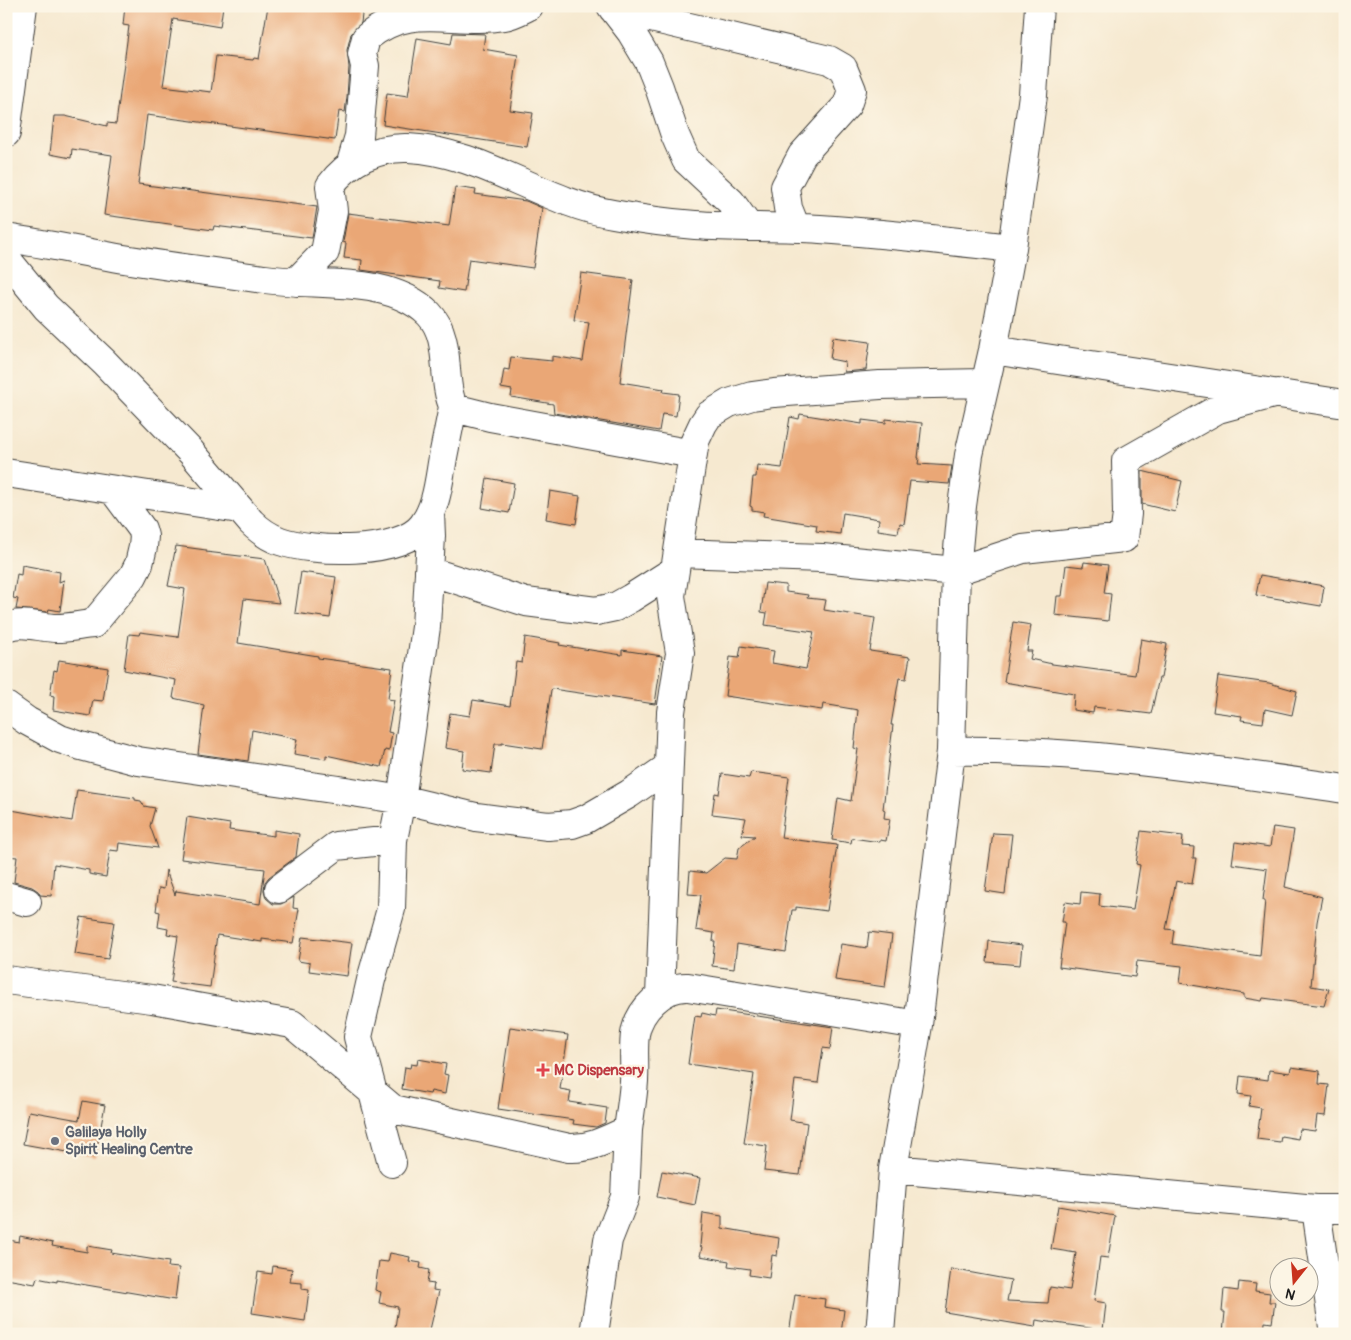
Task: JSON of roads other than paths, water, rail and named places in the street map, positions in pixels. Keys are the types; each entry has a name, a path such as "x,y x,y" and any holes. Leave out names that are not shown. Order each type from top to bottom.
{"street":[{"path":"6,133 23,6"},
{"path":"351,163 360,129 365,66 362,54 366,38 384,24 408,17 496,17 511,14 529,6"},
{"path":"880,1334 893,1169 918,1025 951,751 956,572 962,506 969,455 993,350 1012,248 1033,95 1039,6"},
{"path":"612,8 649,62 674,135 686,160 731,202 750,227"},
{"path":"612,8 829,60 843,68 852,90 847,105 802,155 785,187 788,208 796,228"},
{"path":"296,282 325,252 333,211 330,186 340,172 351,163 395,148 422,150 463,159 571,203 613,214 695,225 859,231 1012,248"},
{"path":"6,238 131,260 268,279 375,288 408,299 419,306 435,322 440,334 453,408 438,486 430,513 420,529 402,539 372,547 348,549 305,547 279,541 256,527 191,452 104,362 46,307 6,258"},
{"path":"993,350 1345,404"},
{"path":"660,996 671,712 680,653 671,596 698,432 709,415 729,403 752,396 880,385 985,383"},
{"path":"429,571 526,602 596,611 615,607 632,598 677,562 822,558 956,572 1023,549 1124,538 1127,514 1126,461 1218,410 1277,393"},
{"path":"453,408 490,417 694,454"},
{"path":"6,473 239,509"},
{"path":"6,626 22,624 39,628 60,628 93,624 133,576 141,558 144,532 127,506 113,490"},
{"path":"392,1163 358,1037 371,980 391,909 393,840 424,652 431,536 430,513"},
{"path":"7,707 49,734 68,742 138,761 401,800 476,817 537,825 561,826 572,824 629,794 668,767"},
{"path":"951,751 993,750 1132,760 1345,789"},
{"path":"279,889 336,846 393,840"},
{"path":"6,980 152,999 292,1024 393,1109 569,1148 590,1147 628,1130"},
{"path":"594,1334 608,1240 625,1197 628,1130 634,1081 635,1034 645,1011 660,996 674,988 688,987 918,1025"},
{"path":"893,1169 1316,1209 1345,1209"},
{"path":"1316,1209 1334,1334"}],"place":[{"name":"MC Dispensary","path":"543,1070"},
{"name":"Galilaya Holly Spirit Healing Centre","path":"55,1141"}]}
